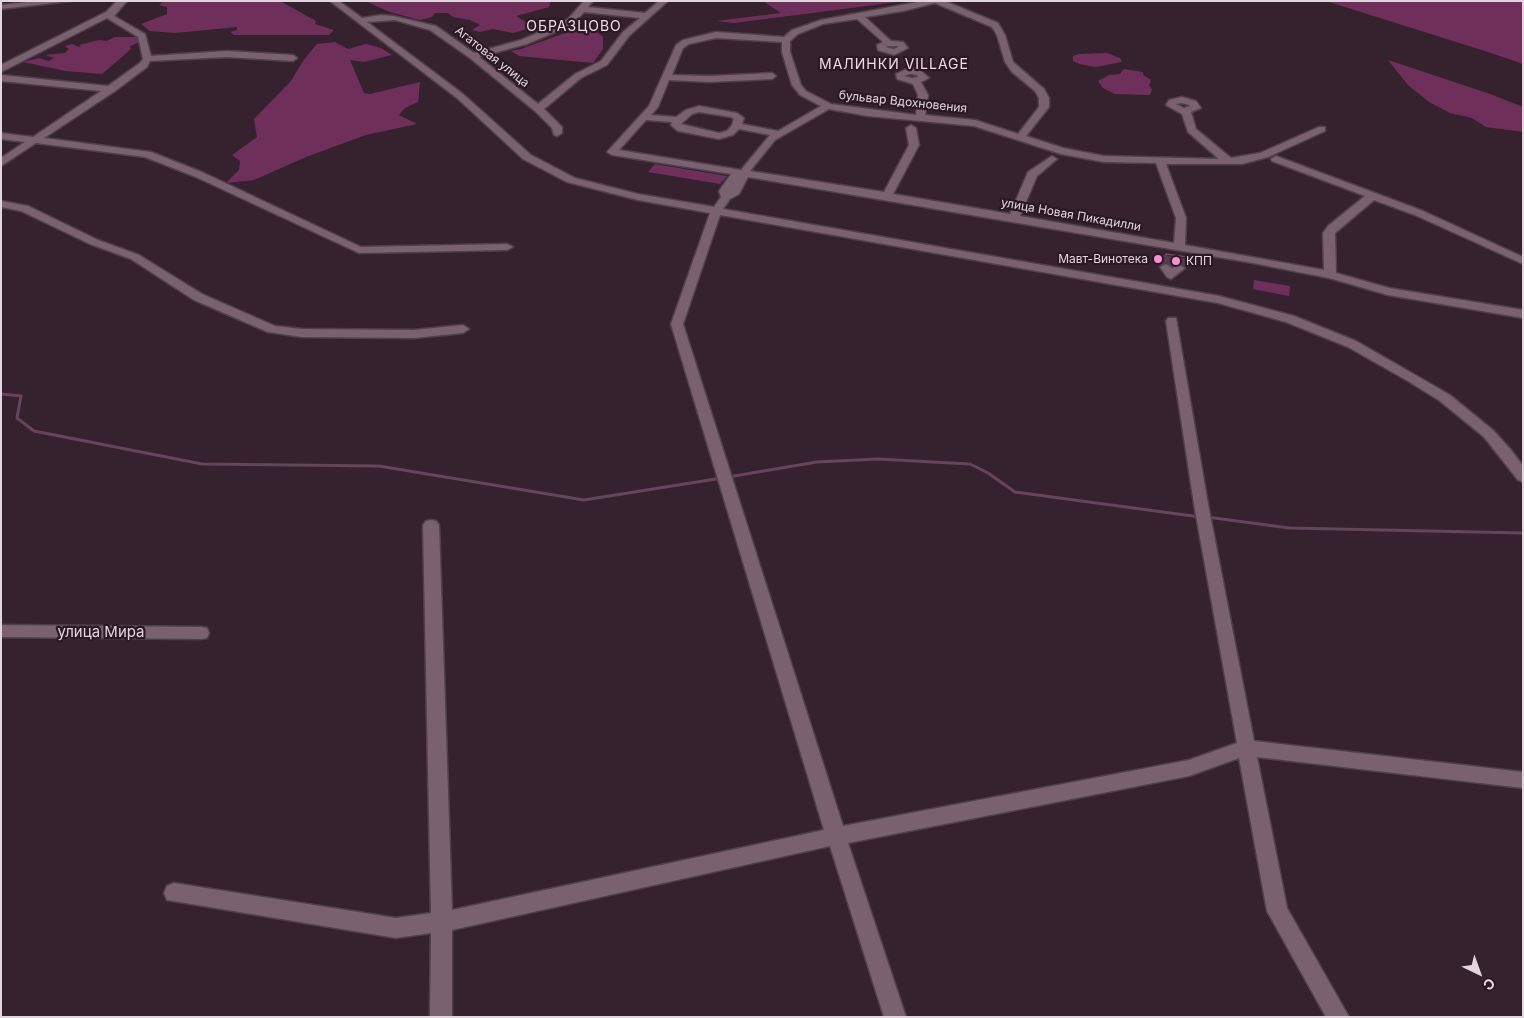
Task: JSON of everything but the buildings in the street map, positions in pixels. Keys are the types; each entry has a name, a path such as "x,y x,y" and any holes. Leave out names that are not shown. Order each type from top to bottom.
{"street":[{"path":"1,7 66,1"},
{"path":"1,69 109,14 123,1"},
{"path":"334,1 460,96 527,157 554,173 602,190 716,212 1219,300 1282,317 1352,344 1414,378 1468,415 1506,453 1523,477"},
{"path":"473,56 524,42 557,28 571,21 589,1"},
{"path":"538,109 578,76 595,69 604,62 626,34 664,1"},
{"path":"678,120 646,117 653,107 679,47 696,38 716,35 786,40 805,27 821,22 859,16 913,3 933,1"},
{"path":"938,1 995,25 1001,35 1009,62 1015,70 1039,89 1044,98 1044,107 1020,138"},
{"path":"582,9 647,16"},
{"path":"1,163 140,70 147,59 142,36 114,20 109,14"},
{"path":"859,16 889,42"},
{"name":"Агатовая улица","path":"361,21 381,17 395,18 434,28 473,56 538,109 557,127 557,133"},
{"name":"бульвар Вдохновения","path":"786,40 786,52 797,85 803,93 828,106 868,113 920,116 975,123 1082,156 1160,161 1229,162 1264,155 1322,129"},
{"path":"147,59 227,54 293,58"},
{"path":"667,77 710,79 772,76"},
{"path":"1,78 112,89"},
{"path":"916,81 922,95 920,116"},
{"path":"828,106 780,134 763,147 742,175 744,178 734,192 726,197 716,212 677,324 836,836 895,1017"},
{"path":"700,109 734,115 739,118 737,126 730,133 719,136 681,129 676,126 678,120 689,112 700,109"},
{"path":"1186,111 1190,130 1229,162"},
{"name":"улица Новая Пикадилли","path":"646,117 612,152 742,175 887,196 1013,218 1175,258 1330,275 1388,291 1523,314"},
{"path":"737,126 780,134"},
{"path":"887,196 912,153 914,144 912,128"},
{"path":"1,136 148,154 200,175 359,250 507,247"},
{"path":"1013,218 1032,174 1052,159"},
{"path":"1276,159 1419,213 1523,261"},
{"path":"1160,161 1181,218 1168,291"},
{"path":"1330,275 1329,233 1332,228 1372,196"},
{"path":"1,204 24,208 94,242 135,257 198,297 272,329 302,333 356,334 414,334 463,329"},
{"path":"1172,320 1201,504 1277,911 1338,1017"},
{"path":"431,525 442,922 442,1017"},
{"name":"улица Мира","path":"1,631 201,633"},
{"path":"174,893 396,928 442,922 836,836 1189,768 1246,748 1523,780"}],"shaded area":[{"path":"164,1 280,1 316,21 315,24 334,30 329,35 234,35 230,32 237,30 237,27 175,33 150,31 141,24 167,14 167,7 159,5"},
{"path":"365,1 551,1 549,7 516,16 534,27 513,33 493,29 480,32 472,30 480,25 470,20 453,17 448,13 435,13 432,17 420,20 390,12"},
{"path":"763,1 897,2 734,23 716,21 781,13"},
{"path":"1326,1 1523,1 1523,64 1488,52"},
{"path":"591,27 603,37 603,49 593,63 519,56 511,51 565,33"},
{"path":"115,37 137,37 140,42 130,46 131,49 102,74 66,71 23,62 39,58 48,61 54,58 45,55 65,53 69,49 65,46 72,44 81,48 79,45 99,40 107,41"},
{"path":"335,42 348,49 366,44 381,48 392,55 364,62 350,60 364,93 370,94 420,82 418,102 405,108 399,115 417,124 366,135 306,157 254,180 226,183 239,170 240,161 232,155 257,137 254,119 291,81 303,61 317,44"},
{"path":"1107,53 1120,58 1122,62 1096,67 1073,61 1073,56 1079,54"},
{"path":"1388,60 1523,107 1523,132 1486,127 1472,118 1450,113 1429,102 1408,85"},
{"path":"1124,69 1143,72 1143,75 1151,80 1149,85 1152,89 1150,95 1115,94 1103,88 1098,81 1109,75 1120,74"},
{"path":"655,164 727,176 720,184 648,172"},
{"path":"1254,280 1290,286 1289,296 1253,289"}],"waterway":[{"path":"1,394 21,396 17,418 34,431 202,464 379,466 584,500 722,478"},
{"path":"728,477 817,462 878,459 970,464 988,473 1015,492 1200,517"},
{"path":"1207,517 1289,528 1523,533"}],"tunnel":[{"path":"1166,267 1168,256"},
{"path":"1179,268 1182,258"}],"place":[{"name":"Мавт-Винотека","path":"1158,259"},
{"name":"КПП","path":"1176,261"}],"district":[{"name":"ОБРАЗЦОВО","path":"574,27"},
{"name":"МАЛИНКИ VILLAGE","path":"894,65"}]}
